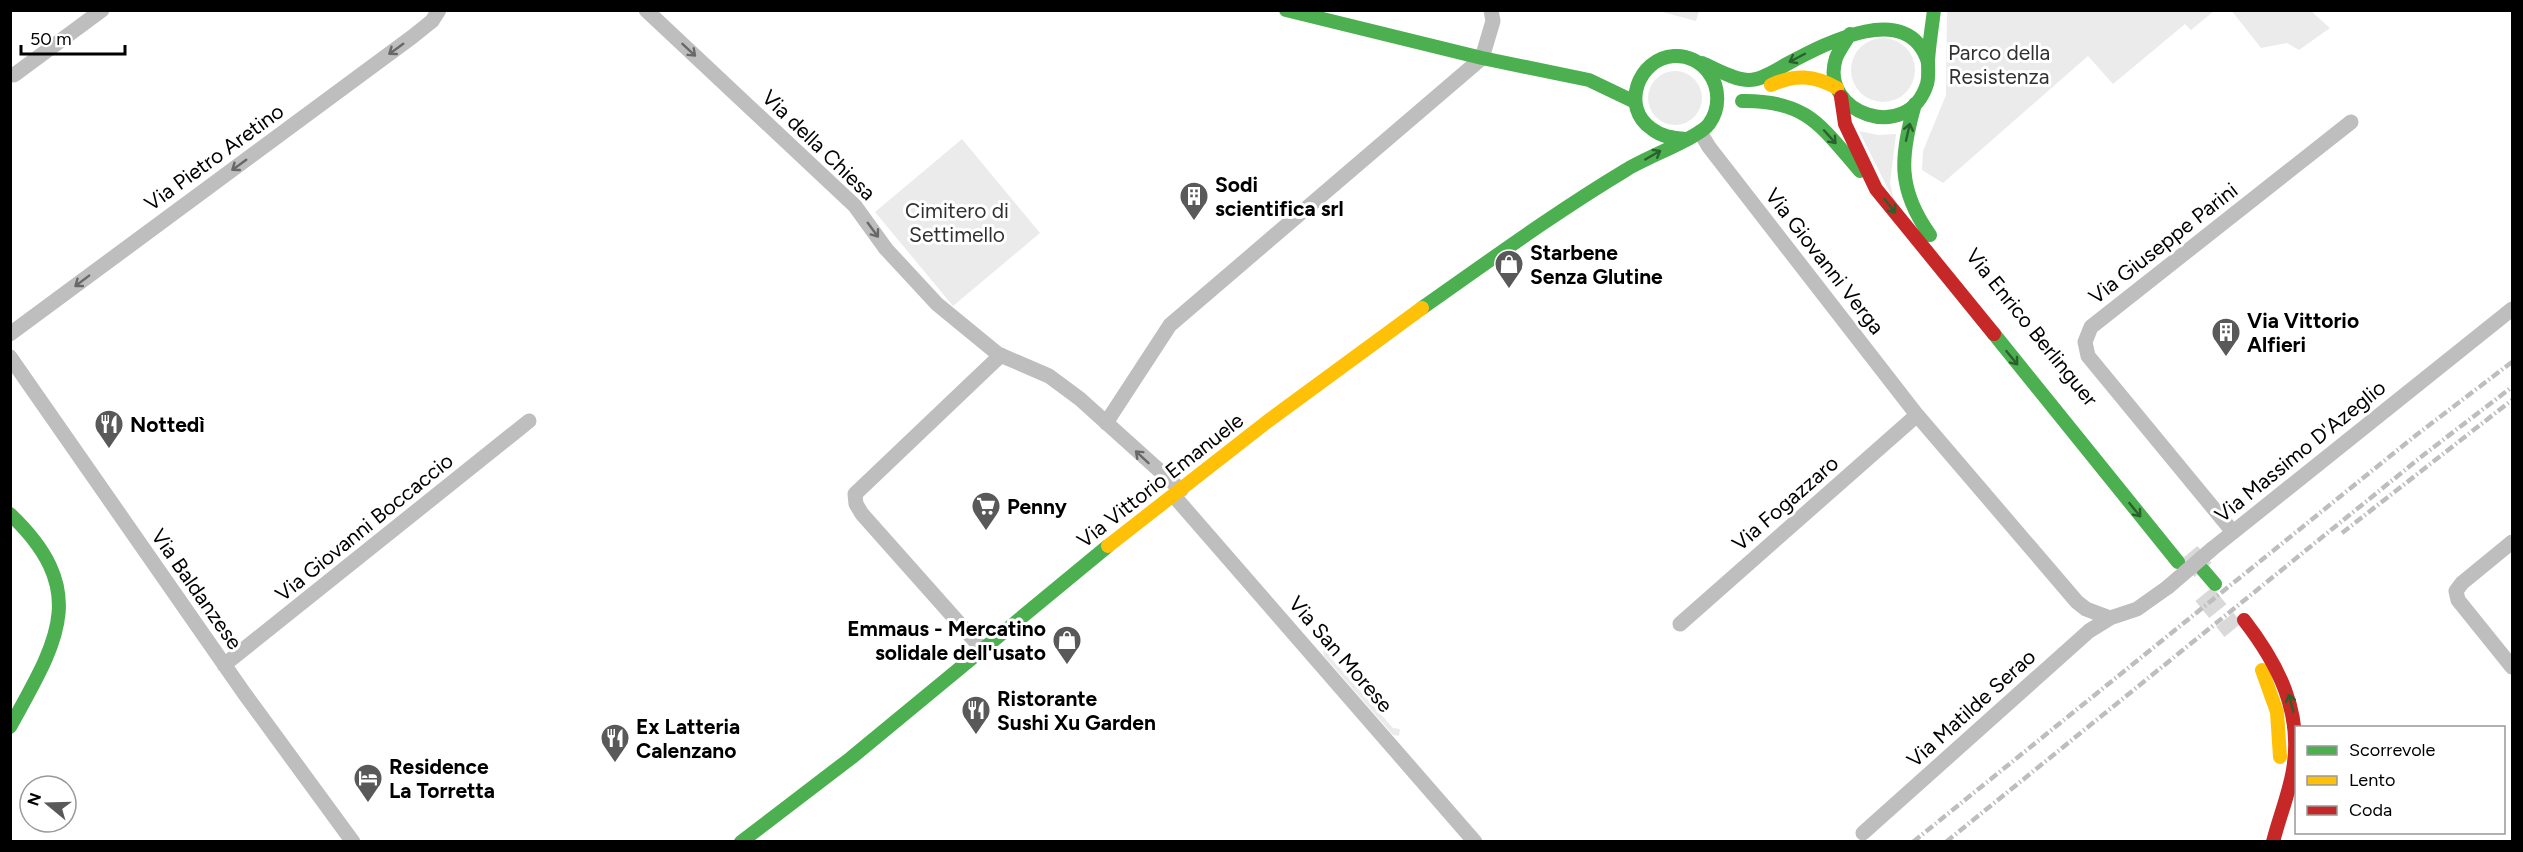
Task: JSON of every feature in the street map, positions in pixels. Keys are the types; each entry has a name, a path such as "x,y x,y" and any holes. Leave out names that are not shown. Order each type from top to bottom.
{"main road":[{"path":"1866,19 1842,43 1834,60 1839,93 1855,111 1872,118 1891,118 1915,104 1927,85 1934,10"},
{"path":"1290,11 1482,58 1589,80 1635,102 1639,79 1646,69"},
{"path":"1589,80 1625,77 1646,69 1663,58 1673,56 1693,59 1736,77 1750,80 1764,76 1820,46 1876,23 1899,26 1918,41 1928,63"},
{"path":"1693,59 1704,66 1717,86 1718,105 1706,127"},
{"name":"Via Vittorio Emanuele","path":"741,842 827,779 982,649 1177,493 1346,360 1421,306 1622,173 1686,139 1768,86 1798,75 1814,76 1839,93"},
{"name":"Via Enrico Berlinguer","path":"1839,93 1845,124 1876,189"},
{"name":"Via Enrico Berlinguer","path":"1742,101 1776,100 1799,108 1811,116 1876,189 2178,562"},
{"name":"Via Vittorio Emanuele","path":"1622,173 1638,142 1641,121 1635,102"},
{"name":"Via Enrico Berlinguer","path":"1915,104 1902,160 1905,191 1915,214 2189,553"},
{"path":"1641,121 1659,136 1672,140 1686,139"},
{"path":"10,514 30,531 57,580 59,612 56,639 10,727"},
{"path":"2203,570 2216,584"},
{"path":"2273,842 2293,769 2295,718 2281,674 2261,642 2239,625 2273,696 2281,735 2278,772"},
{"path":"10,702 38,675"}],"street":[{"path":"14,75 102,10"},
{"name":"Via Pietro Aretino","path":"10,334 412,37 432,21 439,10"},
{"name":"Via della Chiesa","path":"646,10 855,206 886,249 937,304 1001,355 1049,376 1080,399 1177,493"},
{"path":"1106,423 1170,325 1482,58 1493,21 1491,10"},
{"name":"Via Giuseppe Parini","path":"2233,532 2088,356 2085,342 2091,327 2351,122"},
{"name":"Via Giovanni Verga","path":"1706,127 1709,147 1917,415 2077,602 2086,609 2110,618"},
{"name":"Via Massimo D'Azeglio","path":"2110,618 2137,609 2168,587 2233,532 2512,309"},
{"path":"982,649 862,514 856,504 855,494 1001,355"},
{"name":"Via Baldanzese","path":"10,357 224,665 353,842"},
{"name":"Via Fogazzaro","path":"1680,624 1917,415"},
{"name":"Via Giovanni Boccaccio","path":"224,665 529,420"},
{"name":"Via San Morese","path":"1177,493 1475,842"},
{"path":"2512,543 2462,583 2456,591 2458,600 2512,667"},
{"name":"Via Matilde Serao","path":"1863,832 2089,631 2110,618"}],"green space":[{"name":"Parco della Resistenza","path":"1947,10 2214,11 2191,30 2185,24 2113,84 2088,56 1943,183 1922,170 1923,151 1946,95"},
{"path":"2231,10 2315,11 2313,13 2330,28 2299,50 2287,43 2261,48"},
{"path":"1659,11 1699,11 1696,21"},
{"path":"1877,38 1889,38 1906,47 1913,58 1915,70 1913,82 1906,93 1889,102 1877,102 1865,97 1856,88 1851,76 1851,64 1856,52 1865,43"},
{"path":"1670,71 1680,71 1690,75 1698,83 1702,98 1698,113 1690,121 1680,125 1670,125 1660,121 1652,113 1648,103 1648,93 1652,83 1660,75"},
{"path":"1859,131 1878,135 1896,134 1890,183 1894,201"},
{"name":"Cimitero di Settimello","path":"962,139 1040,233 953,306 875,212"},
{"path":"1326,648 1331,650 1330,657 1393,728 1400,729 1399,736 1393,735 1324,656 1323,651"}],"tunnel":[{"path":"2189,553 2203,570"},
{"path":"2204,594 2233,630"}],"railway":[{"path":"1913,842 2415,436 2512,362"},
{"path":"1946,842 2426,453 2512,387"},
{"path":"2342,533 2512,400"}],"traffic: fast":[{"path":"1286,10 1482,58 1589,80 1635,102"},
{"path":"1850,34 1836,58 1834,77 1840,94 1852,106 1868,115 1885,117 1902,113 1917,103 1927,84 1934,10"},
{"path":"1702,63 1737,78 1754,80 1844,37 1885,30 1903,33 1918,43 1928,62"},
{"path":"1422,308 1600,186 1634,165 1683,142 1703,130 1713,118 1717,105 1717,92 1713,79 1698,63 1689,58 1674,56 1661,59 1651,65 1643,74 1635,97 1642,120 1652,129 1668,137 1686,139"},
{"path":"1742,101 1782,105 1798,111 1823,129 1860,171"},
{"path":"1915,104 1906,140 1904,172 1912,202 1930,235"},
{"path":"1994,334 2178,562"},
{"path":"10,514 35,542 51,568 58,594 58,618 52,643 10,727"},
{"path":"741,842 851,758 1108,546"},
{"path":"2203,570 2215,584"}],"traffic: slow":[{"path":"1771,85 1788,79 1812,78 1837,88"},
{"path":"1108,546 1268,421 1422,308"},
{"path":"2262,670 2277,712 2280,757"}],"traffic: jam":[{"path":"1841,97 1845,124 1876,189 1994,334"},
{"path":"2244,620 2277,672 2291,709 2294,728 2293,770 2273,842"}],"place":[{"name":"Sodi scientifica srl","path":"1194,222"},
{"name":"Starbene Senza Glutine","path":"1509,290"},
{"name":"Via Vittorio Alfieri","path":"2226,358"},
{"name":"Nottedì","path":"109,450"},
{"name":"Penny","path":"986,532"},
{"name":"Emmaus - Mercatino solidale dell'usato","path":"1067,666"},
{"name":"Ristorante Sushi Xu Garden","path":"976,736"},
{"name":"Ex Latteria Calenzano","path":"615,764"},
{"name":"Residence La Torretta","path":"368,804"}]}
